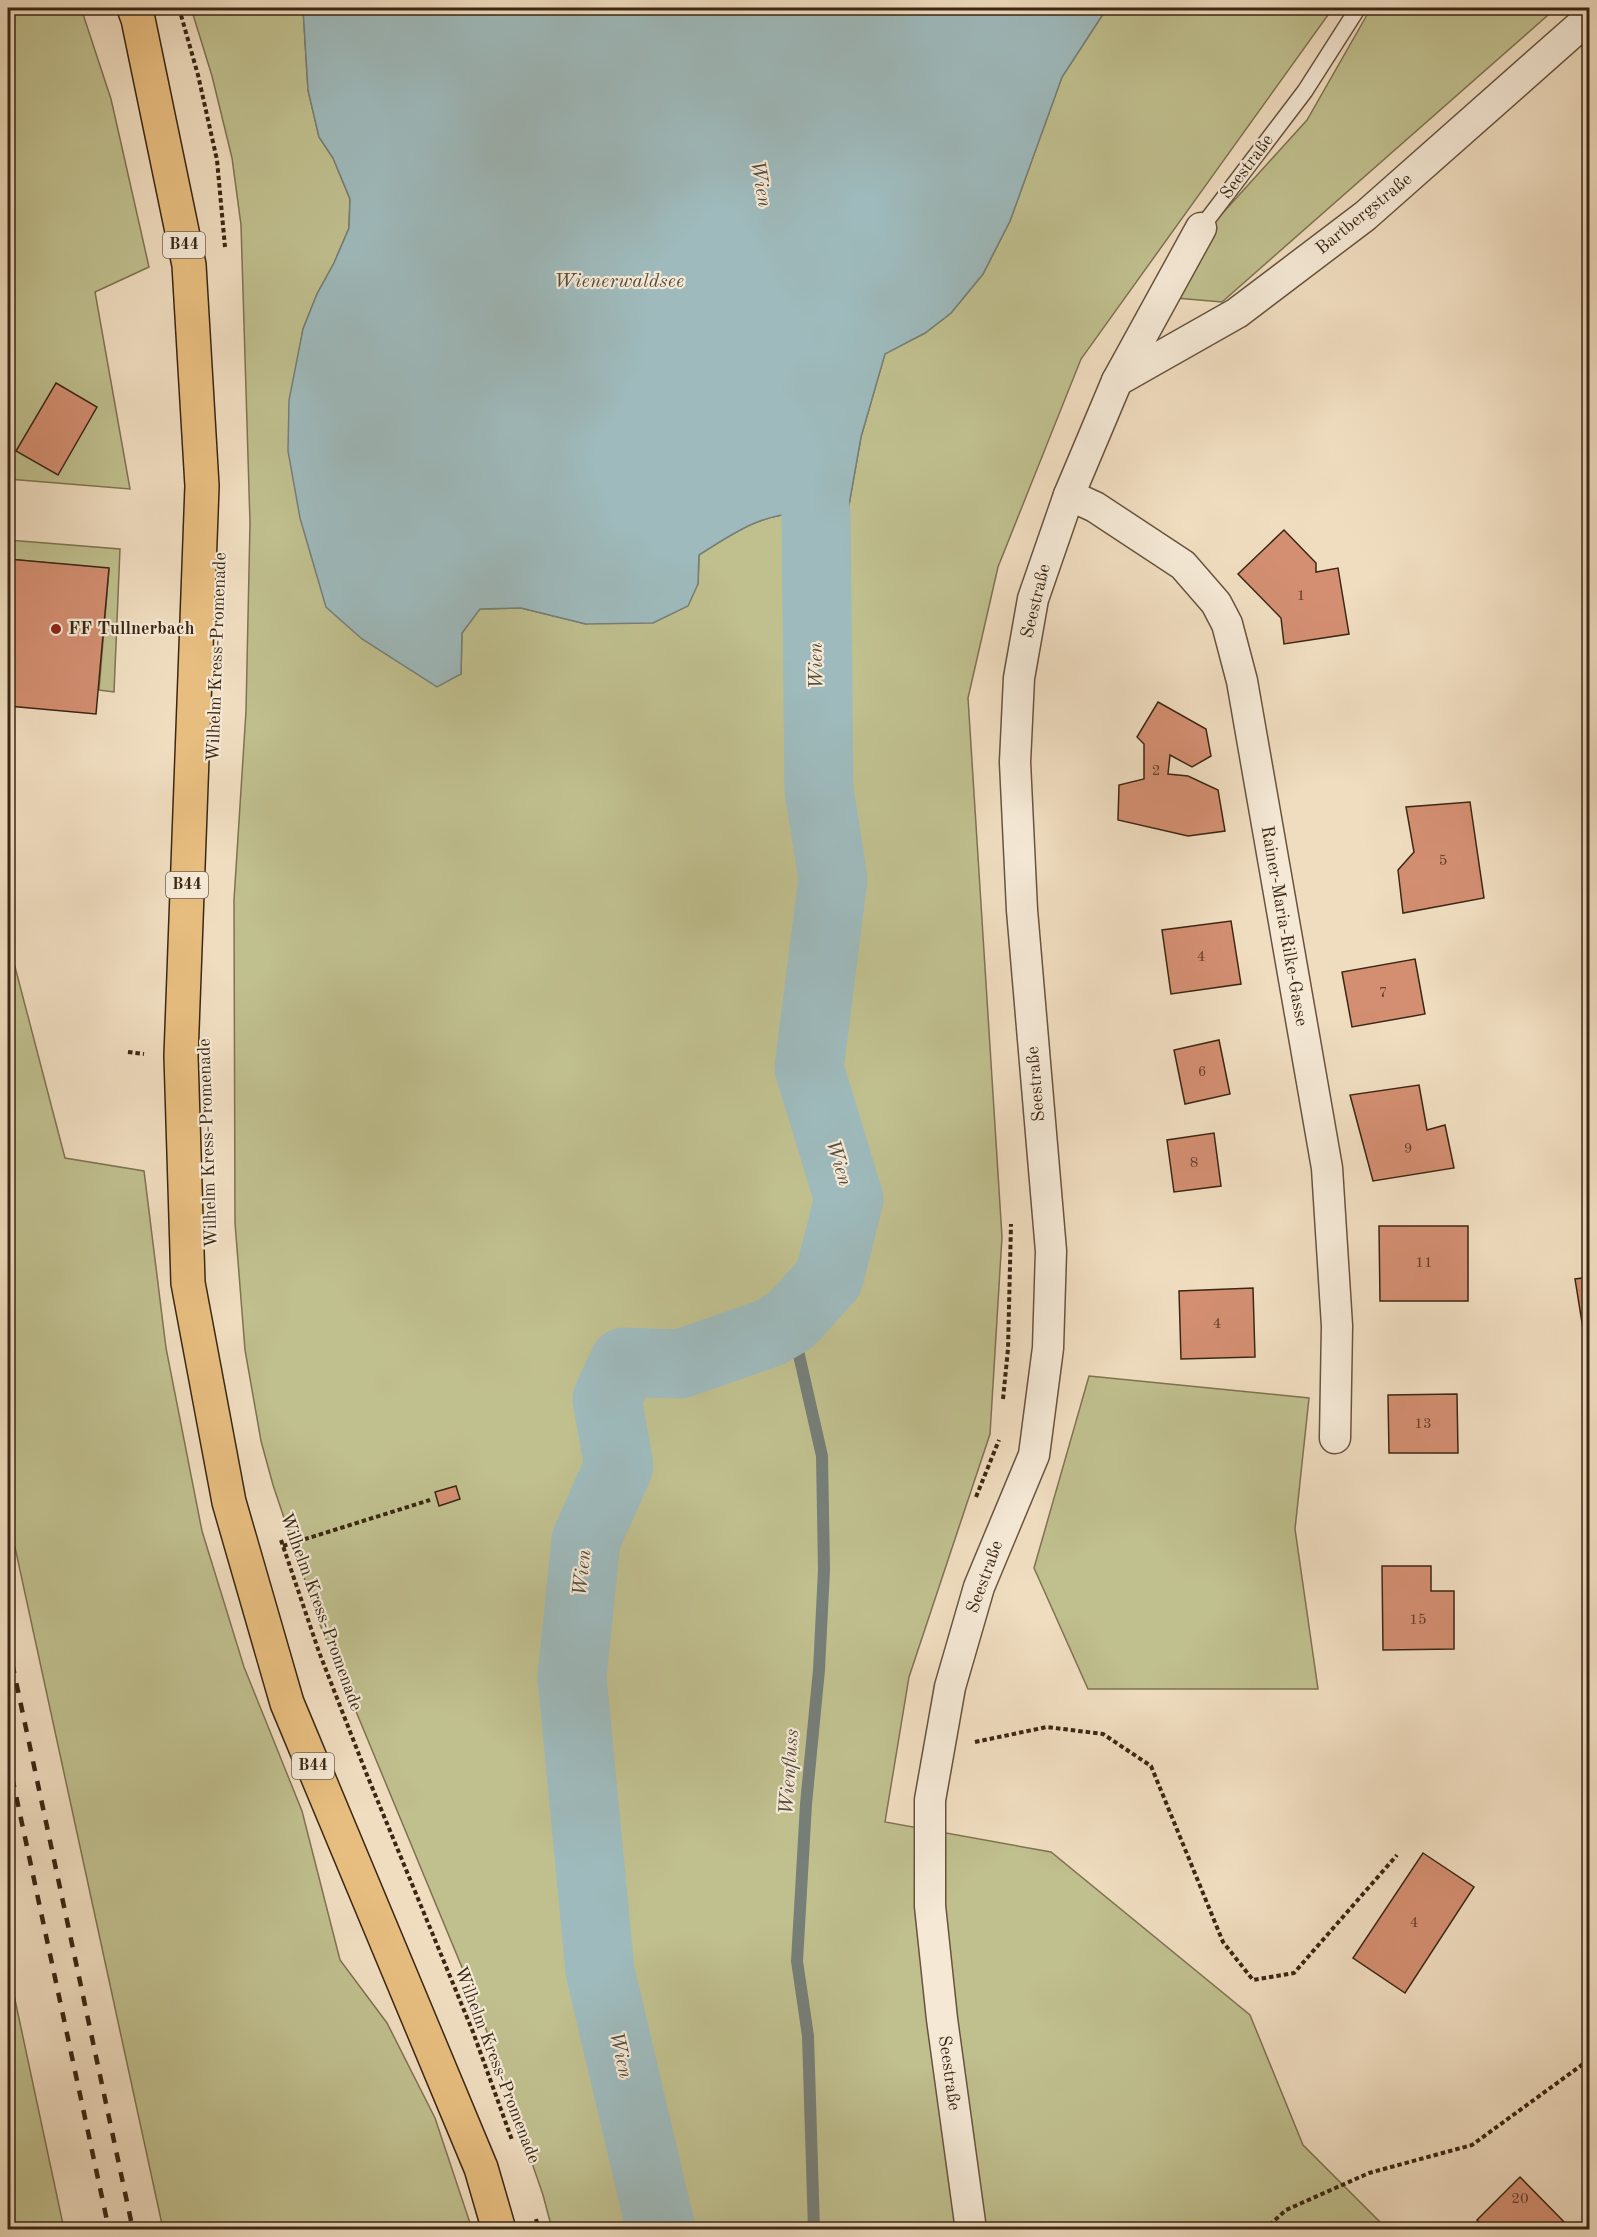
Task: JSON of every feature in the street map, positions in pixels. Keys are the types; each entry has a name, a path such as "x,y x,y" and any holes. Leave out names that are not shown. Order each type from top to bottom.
{"main road":[{"name":"B44","path":"134,8 189,265 202,486 181,1056 188,1283 229,1502 287,1703 481,2168 499,2229"}],"street":[{"name":"Bartbergstraße","path":"1117,381 1237,313 1365,216 1590,17"},
{"name":"Seestraße","path":"971,2229 942,2019 930,1906 930,1800 950,1687 979,1587 1034,1455 1048,1348 1051,1251 1022,910 1015,762 1019,678 1033,599 1069,495 1117,381 1201,228"},
{"name":"Rainer-Maria-Rilke-Gasse","path":"1069,495 1095,507 1182,565 1216,603 1227,624 1242,681 1327,1168 1338,1326 1335,1438"}],"lane":[{"name":"Seestraße","path":"1201,228 1305,91 1358,8"}],"path":[{"path":"179,8 198,75 217,160 226,253"},
{"path":"1003,1405 1008,1349 1011,1213"},
{"path":"974,1500 999,1438"},
{"path":"283,1546 430,1500"},
{"name":"Wilhelm Kress-Promenade","path":"279,1536 319,1652 473,2032 515,2148"},
{"path":"939,1750 1047,1727 1103,1734 1151,1766 1223,1942 1253,1980 1294,1973 1397,1855"},
{"path":"1264,2229 1286,2210 1369,2173 1472,2145 1590,2060"},
{"path":"534,2210 539,2229"}],"shaded area":[{"path":"8,8 81,8 111,99 149,267 95,292 130,489 8,479"},
{"path":"191,8 303,8 308,90 319,137 333,158 350,199 349,228 303,329 298,359 461,674 462,633 479,609 521,608 586,624 698,584 699,555 753,524 781,515 797,513 815,513 846,521 861,437 885,353 925,333 951,313 983,274 1010,221 1062,77 1107,8 1333,8 1081,359 998,567 968,698 1002,1237 990,1434 909,1677 885,1822 1051,1852 1250,2015 1303,2145 1387,2229 552,2229 543,2195 478,2006 319,1622 273,1485 261,1441 245,1350 235,1223 234,900 246,711 250,523 241,225 232,158 212,76"},
{"path":"1371,8 1556,8 1222,302 1176,298 1210,227 1307,120"},
{"path":"8,540 120,549 114,692 99,690 109,569 8,559"},
{"path":"8,940 65,1158 144,1171 166,1348 202,1531 244,1667 302,1811 340,1960 387,2023 435,2118 472,2229 163,2229 8,1515"},
{"path":"1089,1376 1309,1398 1295,1529 1318,1689 1088,1689 1034,1568"},
{"path":"8,1967 64,2229 8,2229"}],"water":[{"name":"Wienerwaldsee","path":"303,8 1107,8 1062,77 1010,221 983,274 951,313 925,333 885,354 861,437 846,522 815,513 798,513 767,519 740,530 699,555 698,584 688,606 653,623 586,624 521,608 480,609 462,633 461,674 437,687 362,639 326,607 300,518 288,451 289,400 303,329 349,228 350,199 333,158 319,137 308,90"}],"building":[{"path":"56,383 97,407 58,475 16,451"},
{"path":"1284,530 1316,563 1316,572 1338,568 1349,634 1284,644 1281,618 1238,574"},
{"name":"FF Tullnerbach","path":"8,559 109,568 96,714 8,706"},
{"path":"1158,702 1206,729 1211,756 1192,767 1170,755 1168,774 1188,776 1218,790 1225,831 1188,836 1118,820 1119,785 1144,779 1144,744 1137,737"},
{"path":"1470,802 1484,898 1403,913 1398,870 1414,852 1406,807"},
{"path":"1231,921 1241,984 1171,994 1162,930"},
{"path":"1415,959 1425,1014 1352,1027 1342,972"},
{"path":"1219,1040 1230,1094 1185,1104 1174,1050"},
{"path":"1419,1085 1427,1130 1445,1125 1454,1168 1373,1181 1350,1095"},
{"path":"1214,1133 1221,1186 1174,1192 1167,1140"},
{"path":"1379,1226 1468,1226 1468,1301 1380,1301"},
{"path":"1590,1277 1590,1334 1584,1335 1575,1279"},
{"path":"1253,1288 1255,1357 1181,1359 1179,1291"},
{"path":"1457,1394 1458,1453 1389,1453 1388,1395"},
{"path":"456,1486 460,1499 439,1506 435,1492"},
{"path":"1382,1566 1431,1566 1431,1591 1454,1591 1454,1649 1383,1650"},
{"path":"1423,1853 1474,1887 1405,1993 1353,1958"},
{"path":"1520,2177 1572,2230 1487,2230 1477,2220"}],"waterway":[{"name":"Wien","path":"661,2230 600,1971 572,1677 586,1540 619,1466 607,1399 624,1362 680,1364 769,1333 791,1320 829,1278 849,1199 809,1068 833,879 819,790 816,513 800,420"},
{"name":"Wienfluss","path":"791,1320 822,1456 824,1570 819,1670 806,1804 797,1961 808,2036 814,2230"}],"railway":[{"path":"8,1644 133,2230"},
{"path":"8,1758 109,2230"}],"place":[{"name":"FF Tullnerbach","path":"56,629"}]}
